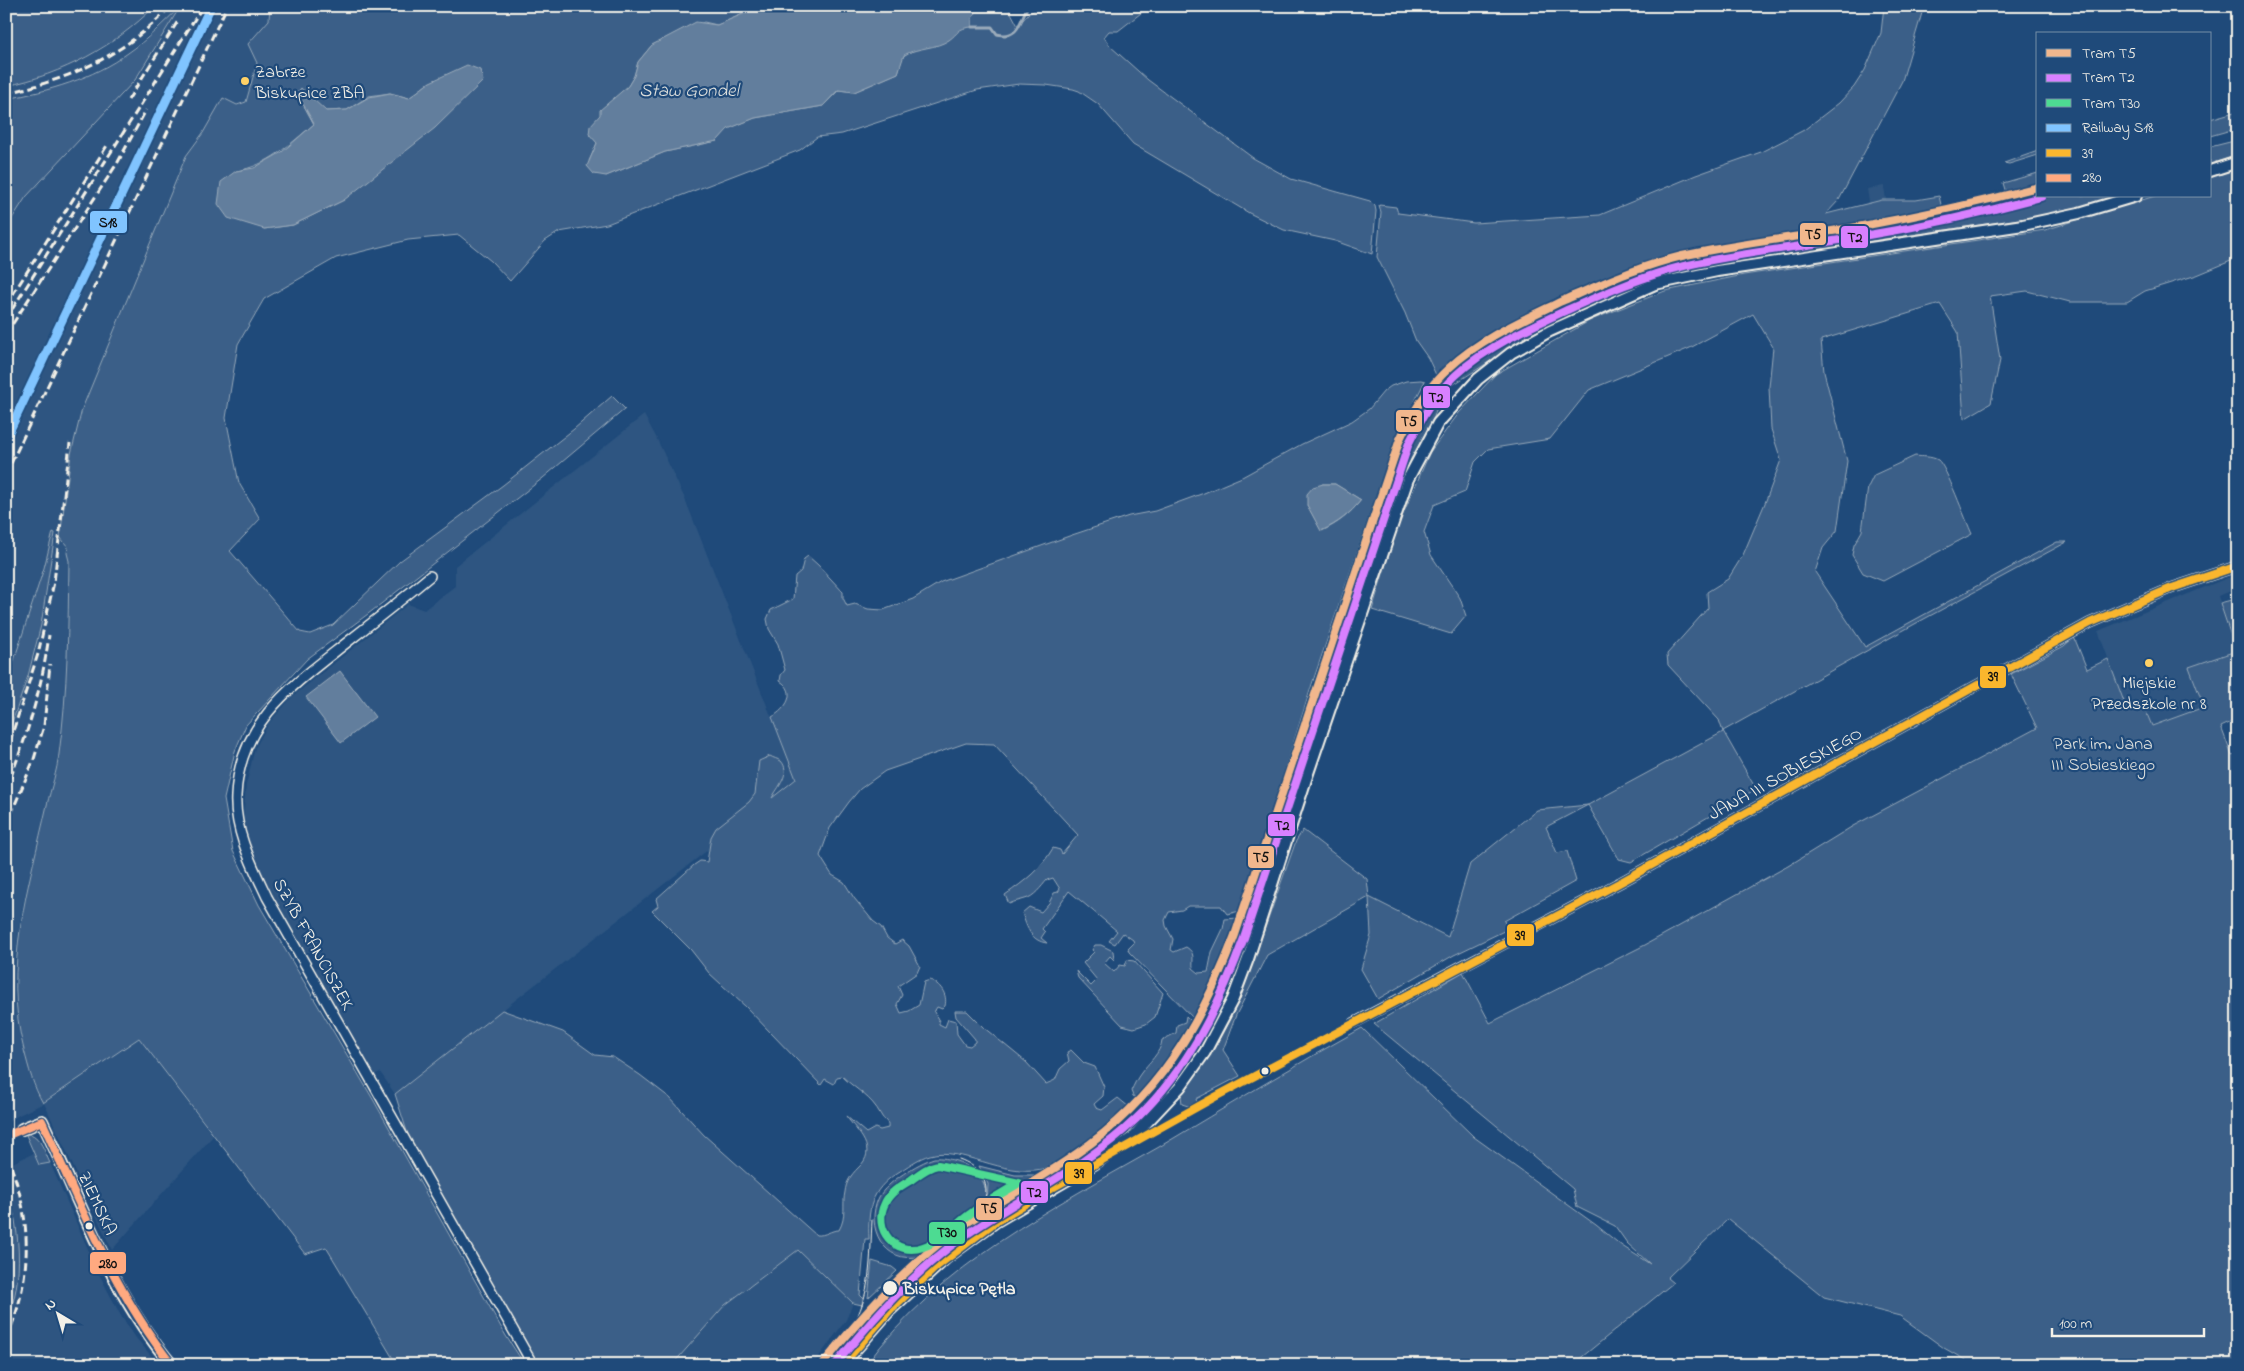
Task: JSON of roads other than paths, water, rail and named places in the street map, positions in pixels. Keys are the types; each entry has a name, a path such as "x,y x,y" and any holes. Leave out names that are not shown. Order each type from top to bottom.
{"street":[{"path":"2212,170 2238,162"},
{"path":"842,1365 890,1310 946,1258 1014,1210 1094,1164 1133,1137 1180,1087 1205,1052 1233,999 1248,959 1408,479 1438,423 1478,379 1511,353 1534,339 1602,306 1655,284 1687,276 2023,225 2079,214 2130,198"},
{"name":"JANA III SOBIESKIEGO","path":"1354,1023 1621,882 2090,623 2172,588 2238,566"},
{"name":"SZYB FRANCISZEK","path":"430,576 304,676 272,706 259,722 245,752 236,797 239,825 250,860 268,897 533,1365"},
{"name":"ZIEMSKA","path":"22,1129 42,1121 126,1302 172,1365"}],"water":[{"name":"Staw Gondel","path":"762,6 968,6 974,10 975,14 972,18 972,27 961,30 944,43 904,55 898,73 854,92 838,90 823,106 755,118 728,129 717,141 665,152 606,176 594,174 587,166 597,143 589,134 590,126 600,115 600,110 628,86 634,76 638,62 652,45 696,22 717,25"},
{"path":"467,65 480,70 483,81 435,128 344,200 293,225 264,229 228,218 218,204 221,182 236,171 254,168 282,152 314,124 297,93 301,88 326,111 347,110 369,97 390,93 409,98 430,82"},
{"path":"1323,484 1335,484 1361,500 1343,518 1321,531 1307,505 1307,494 1313,487"},
{"path":"340,671 375,717 341,743 306,697"}],"waterway":[{"path":"972,27 992,27 997,34 1010,34 1018,27 1028,6"}],"tunnel":[{"path":"6,1136 22,1129"}],"tram line":[{"name":"T5","path":"822,1365 884,1294 918,1261 955,1231 1061,1164 1105,1132 1153,1084 1173,1058 1207,999 1235,935 1400,439 1421,401 1449,368 1461,357 1503,330 1532,315 1606,282 1666,260 1726,247 1835,231 1903,218 2036,188"},
{"name":"T2","path":"835,1365 879,1313 928,1265 963,1237 1075,1167 1117,1136 1155,1099 1187,1057 1213,1011 1235,963 1409,443 1430,406 1456,375 1481,355 1523,331 1610,291 1669,270 1729,257 1908,228 1975,214 2037,198"},
{"path":"959,1159 972,1165 980,1173 985,1182 986,1192 980,1212 963,1231"},
{"name":"T30","path":"938,1165 1019,1183 964,1218 942,1237 930,1244 913,1249 903,1248 895,1244 884,1231 882,1213 885,1203 893,1192 920,1173 938,1165"},
{"path":"851,1328 863,1303 869,1276 872,1220"}],"railway":[{"path":"6,93 52,81 96,63 135,38 171,6"},
{"path":"6,319 203,6"},
{"path":"6,474 227,6"},
{"path":"128,100 178,21"},
{"path":"6,334 118,162 146,110"},
{"path":"6,305 108,144"},
{"path":"6,753 38,654 54,582 70,443"},
{"path":"6,789 32,714 42,675 49,635"},
{"path":"6,826 34,759 44,726 50,664"},
{"path":"6,1139 10,1147"},
{"path":"6,1155 15,1177 21,1200 26,1247 21,1294 15,1317 6,1339"}],"rail line":[{"name":"S18","path":"6,438 211,6"}],"place":[{"name":"Zabrze Biskupice ZBA","path":"245,81"},
{"name":"Miejskie Przedszkole nr 8","path":"2149,663"},
{"name":"Biskupice Pętla","path":"890,1288"}],"park label":[{"name":"Park im. Jana III Sobieskiego","path":"2103,753"}]}
